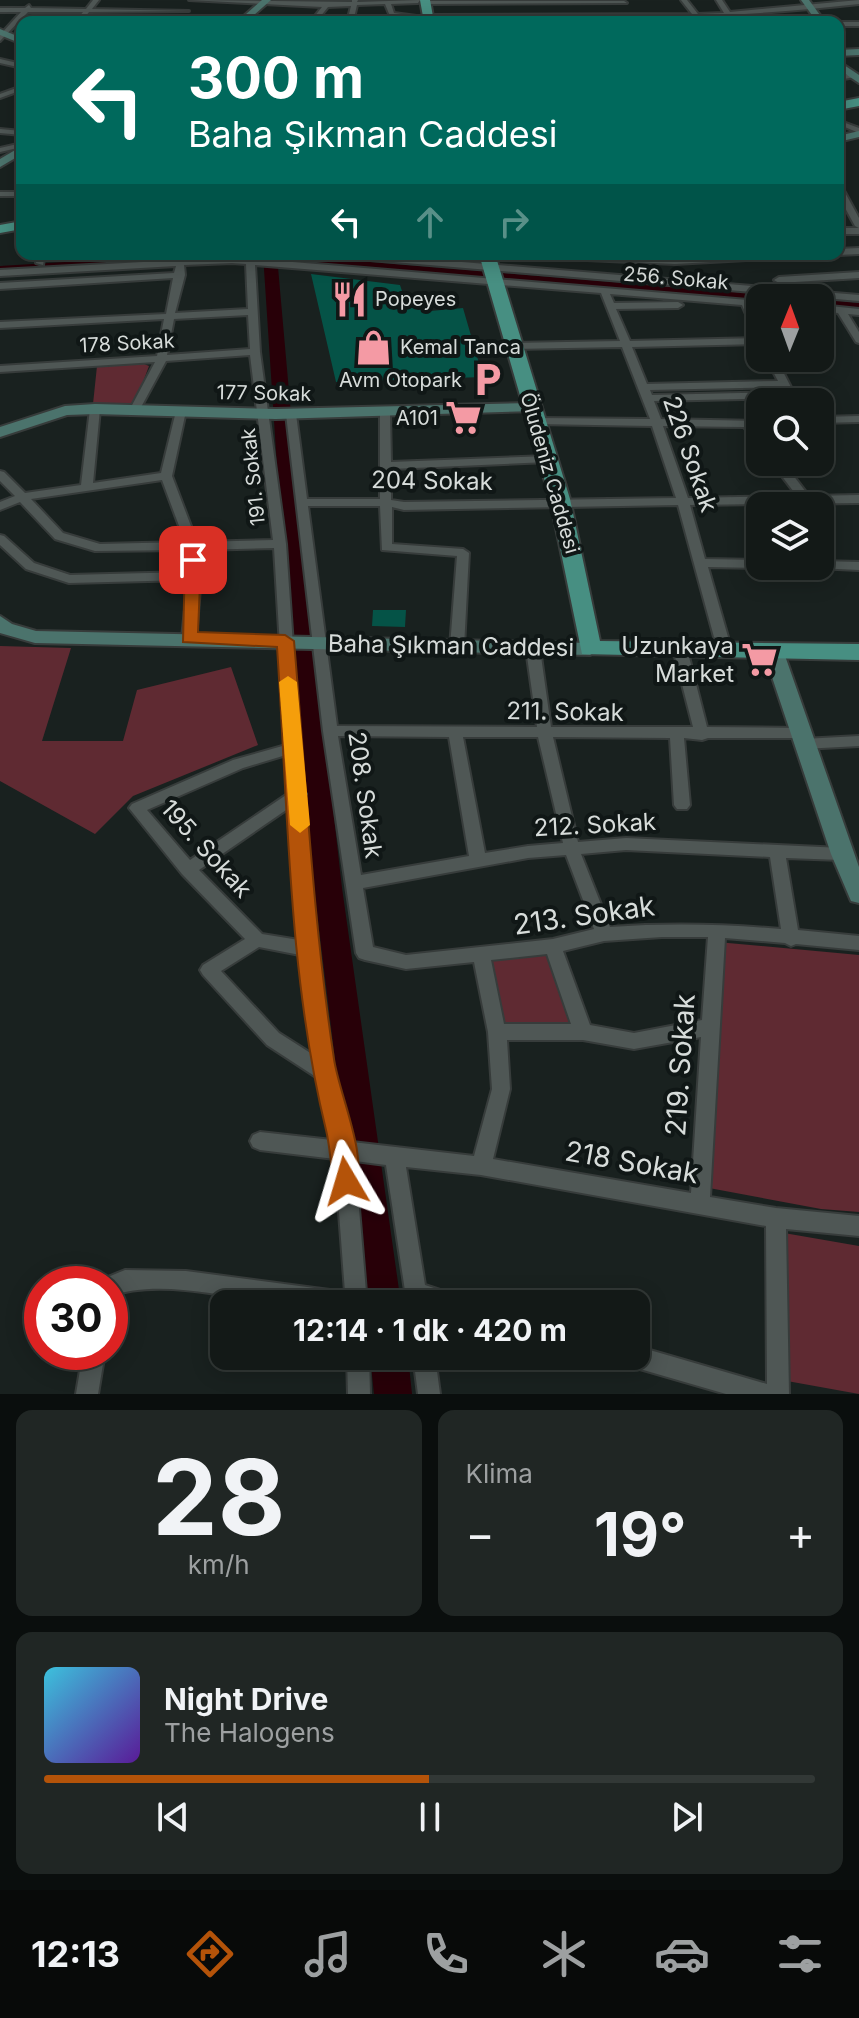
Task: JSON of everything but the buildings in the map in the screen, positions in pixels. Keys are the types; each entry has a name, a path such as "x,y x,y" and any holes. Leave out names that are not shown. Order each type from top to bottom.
{"main road":[{"name":"Öludeniz Caddesi","path":"491,270 561,504 584,597 590,649"},
{"name":"Baha Şıkman Caddesi","path":"590,649 859,652"}],"street":[{"path":"20,16 32,0"},
{"path":"192,0 326,5 422,1 623,2"},
{"path":"183,16 199,0"},
{"path":"684,0 697,16"},
{"path":"719,0 729,15 859,2"},
{"path":"805,0 817,16"},
{"path":"248,16 266,2"},
{"path":"387,2 392,15 400,16"},
{"path":"517,2 521,16"},
{"path":"0,10 92,5 186,11"},
{"path":"318,16 326,5"},
{"path":"144,16 152,10"},
{"path":"2,35 16,20"},
{"path":"0,97 11,101"},
{"path":"844,202 859,228"},
{"path":"0,266 35,260"},
{"path":"0,273 164,260"},
{"path":"135,409 161,360 184,260"},
{"path":"230,260 491,270"},
{"path":"393,260 491,270"},
{"path":"676,260 686,284"},
{"path":"763,260 781,284"},
{"name":"191. Sokak","path":"253,261 255,352 278,414 285,641 308,949 324,1072 350,1151 354,1290"},
{"path":"69,280 72,269"},
{"name":"256. Sokak","path":"491,270 746,288"},
{"name":"256. Sokak","path":"491,270 604,290 745,302"},
{"path":"0,286 180,275"},
{"path":"779,280 859,275"},
{"name":"226 Sokak","path":"604,290 646,392 702,563 721,637"},
{"name":"256. Sokak","path":"834,296 859,298"},
{"path":"610,306 708,304 723,300"},
{"path":"834,309 859,312"},
{"path":"841,310 858,337"},
{"path":"0,325 252,312"},
{"path":"513,346 746,339"},
{"name":"178 Sokak","path":"0,369 255,352"},
{"path":"646,392 746,393"},
{"path":"87,487 95,409"},
{"name":"177 Sokak","path":"0,432 65,411 95,409 278,414 533,414"},
{"path":"181,411 166,476 192,544 195,576 189,638"},
{"path":"385,413 386,547 463,553 457,647"},
{"name":"208. Sokak","path":"278,414 301,503 322,642 330,731 365,953"},
{"path":"533,414 656,423 746,424"},
{"path":"834,420 859,419"},
{"path":"387,466 548,459"},
{"path":"0,474 59,536 99,548 280,544"},
{"path":"0,506 23,497 166,476"},
{"path":"788,476 800,492"},
{"name":"204 Sokak","path":"834,499 859,499"},
{"name":"204 Sokak","path":"301,503 386,502 404,506 746,500"},
{"path":"0,539 30,566 69,579 195,576"},
{"path":"702,563 746,564"},
{"path":"834,565 859,566"},
{"name":"Baha Şıkman Caddesi","path":"0,622 5,628 35,637 590,649"},
{"path":"533,649 545,734 572,850 604,934"},
{"path":"680,649 702,735"},
{"path":"773,650 801,739 859,894"},
{"name":"211. Sokak","path":"330,731 702,735 859,741"},
{"path":"455,732 478,860"},
{"path":"677,735 682,805"},
{"name":"195. Sokak","path":"257,940 188,869 137,808 238,764 293,748"},
{"path":"188,869 298,794"},
{"name":"212. Sokak","path":"354,883 478,860 626,844 842,854"},
{"path":"777,851 791,939"},
{"name":"213. Sokak","path":"365,953 406,962 553,946 604,934 717,930 859,943"},
{"name":"219. Sokak","path":"700,1203 717,930"},
{"path":"308,949 257,940 209,970 273,1039 324,1072"},
{"path":"553,946 583,1032"},
{"path":"481,955 497,1032 501,1089 481,1166"},
{"path":"497,1032 583,1032 634,1041 710,1027"},
{"name":"218 Sokak","path":"260,1141 481,1166 776,1218 859,1226"},
{"path":"395,1158 417,1290"},
{"path":"776,1218 778,1394"},
{"path":"128,1278 167,1277 257,1290"},
{"path":"650,1361 764,1394"},
{"path":"87,1394 91,1370"},
{"path":"358,1370 359,1394"},
{"path":"426,1370 429,1394"}],"shaded area":[{"path":"97,366 149,366 136,401 128,405 93,404"},
{"path":"0,646 71,648 42,741 123,741 137,690 231,667 258,745 133,796 95,834 0,781"},
{"path":"717,942 859,955 859,1212 821,1209 709,1188"},
{"path":"553,946 583,1032 497,1032 481,955"},
{"path":"784,1233 859,1246 859,1394 787,1381"}],"waterway":[{"path":"0,269 142,260"},
{"path":"269,260 291,527 328,888 381,1290"},
{"path":"313,260 746,296"},
{"path":"834,303 859,306"},
{"path":"390,1370 393,1394"}],"slow traffic":[{"path":"288,682 300,825"}],"place":[{"name":"Popeyes","path":"349,299"},
{"name":"Kemal Tanca","path":"374,347"},
{"name":"Avm Otopark","path":"488,380"},
{"name":"A101","path":"464,418"},
{"name":"Uzunkaya Market","path":"760,660"}],"route":[{"path":"193,560 195,576 189,638 285,641 313,998 324,1072 344,1150 346,1181"}]}
